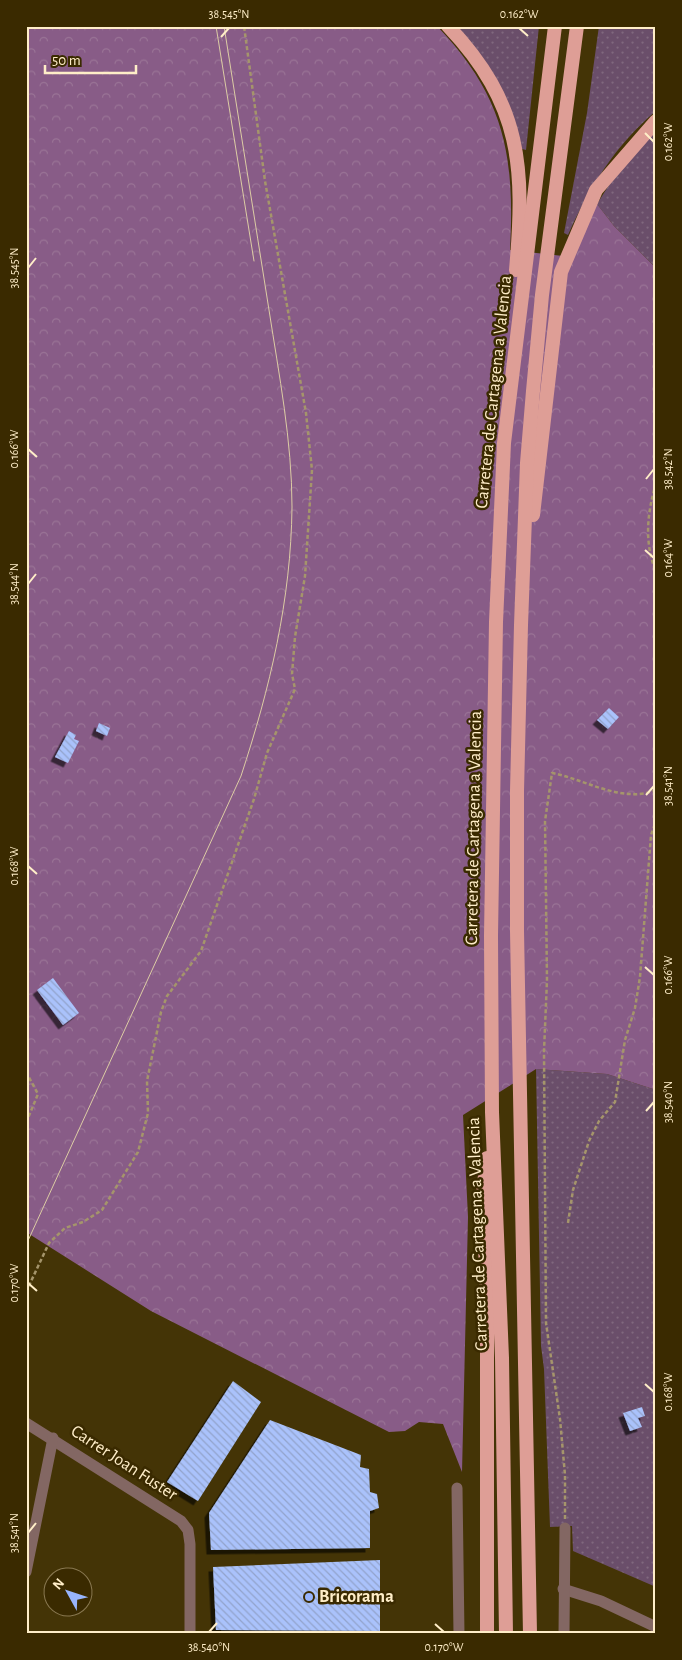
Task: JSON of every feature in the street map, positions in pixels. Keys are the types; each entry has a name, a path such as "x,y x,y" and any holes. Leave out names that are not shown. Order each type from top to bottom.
{"highway":[{"path":"448,26 470,50 485,71 503,106 514,139 521,179 519,228 509,339 504,443"},
{"name":"Carretera de Cartagena a Valencia","path":"506,1634 502,1358 492,1112 494,719 504,443 555,26"},
{"path":"530,1634 517,912 517,791 521,625 527,463 533,391 542,295 577,26"},
{"path":"521,625 561,272 596,190 656,120"},
{"path":"487,1634 487,1296 483,1193 492,1112"}],"street":[{"name":"Carrer Joan Fuster","path":"26,1423 53,1438 181,1521 188,1530 190,1544 190,1634"},
{"path":"26,1572 53,1438"},
{"path":"457,1488 459,1634"},
{"path":"564,1634 565,1528"},
{"path":"563,1589 601,1602 656,1627"}],"path":[{"path":"26,1292 48,1243 65,1228 83,1222 102,1210 138,1152 148,1113 147,1081 161,1012 167,996 201,951 251,806 267,753 295,689 292,674 294,646 305,576 312,470 306,413 265,181 244,26"},
{"path":"656,483 650,504 648,551 656,572"},
{"path":"565,1528 565,1475 560,1419 546,1323 544,1051 547,980 545,821 552,773 573,777 621,793 648,793 656,790"},
{"path":"568,1223 573,1190 589,1140 599,1120 615,1102 625,1040 635,1008 640,977 651,834 656,821"},
{"path":"26,1072 38,1094 26,1123"}],"shaded area":[{"path":"454,26 539,26 526,150 522,149"},
{"path":"599,26 656,26 656,111 616,152 585,200 568,235 564,233 587,113"},
{"path":"656,129 656,268 614,226 597,204 619,169"},
{"path":"536,1069 607,1074 656,1090 656,1587 573,1551 572,1526 550,1527 544,1369 541,1346"}],"green space":[{"path":"26,26 437,26 460,52 478,78 491,103 501,129 510,185 510,250 563,256 597,204 614,226 656,268 656,1090 607,1074 536,1069 463,1115 468,1217 462,1472 443,1424 419,1422 405,1431 389,1432 151,1311 26,1232"}],"building":[{"path":"609,708 619,717 608,729 597,720"},
{"path":"99,723 110,728 107,736 96,731"},
{"path":"69,731 76,735 74,739 79,741 68,763 55,757"},
{"path":"53,978 79,1013 63,1025 37,990"},
{"path":"233,1381 261,1402 198,1501 167,1482"},
{"path":"642,1407 645,1416 638,1418 642,1427 630,1431 623,1413"},
{"path":"270,1420 361,1455 360,1467 369,1469 370,1492 377,1494 379,1508 370,1511 370,1548 211,1550 209,1513"},
{"name":"Bricorama","path":"380,1560 380,1631 216,1630 213,1567"},
{"path":"176,1631 176,1634 130,1634 130,1632"}],"tram line":[{"path":"216,26 254,261"},
{"path":"26,1245 241,776 270,677 283,610 291,542 290,458 281,383 224,26"}],"place":[{"name":"Bricorama","path":"309,1597"}]}
